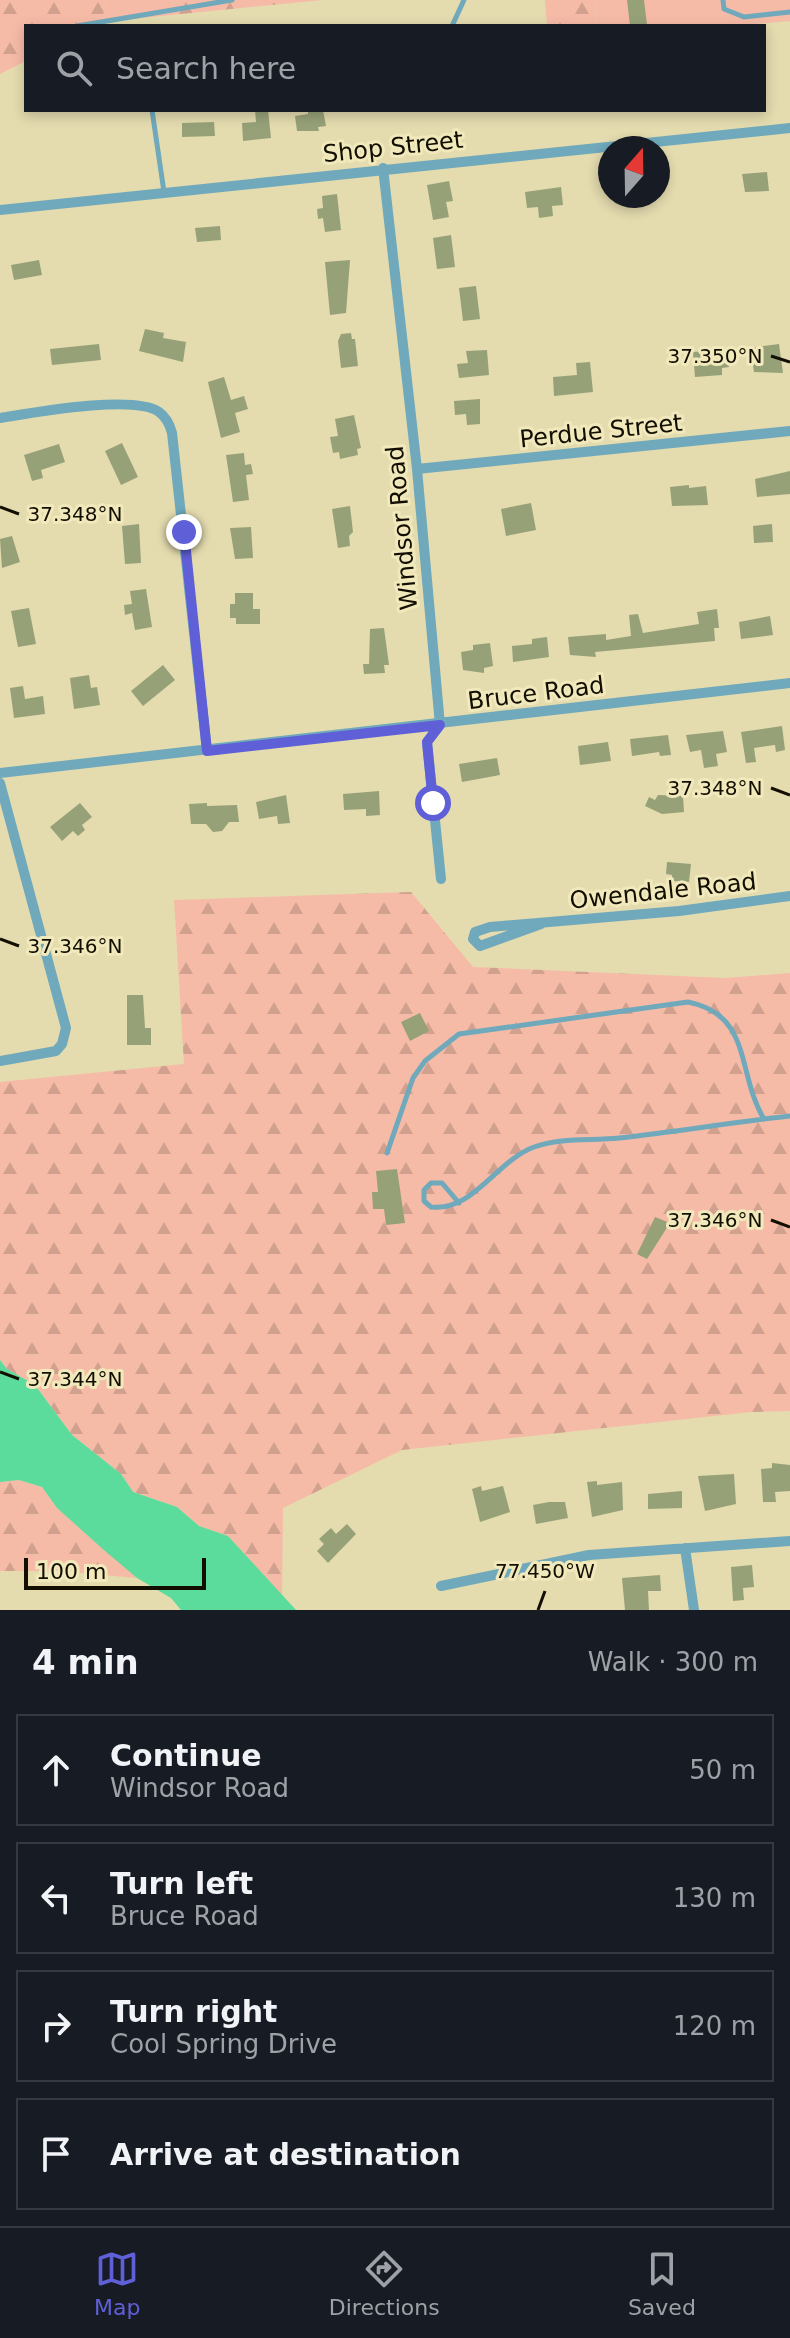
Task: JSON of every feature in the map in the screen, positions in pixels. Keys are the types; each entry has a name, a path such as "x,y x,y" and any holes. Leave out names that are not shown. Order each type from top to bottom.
{"street":[{"name":"Shop Street","path":"0,210 790,128"},
{"name":"Windsor Road","path":"383,168 417,469 440,725 427,742 441,879"},
{"path":"0,418 125,405 151,408 166,419 172,433 207,751"},
{"name":"Perdue Street","path":"417,469 790,431"},
{"name":"Bruce Road","path":"0,773 790,683"},
{"path":"0,783 66,1035 62,1044 48,1054 0,1061"},
{"name":"Owendale Road","path":"541,924 480,946 473,939 480,929 790,896"},
{"path":"441,1586 565,1559 790,1541"},
{"path":"685,1548 694,1610"}],"lane":[{"path":"89,24 232,0"},
{"path":"453,24 464,0"},
{"path":"723,0 724,9 744,17 790,12"},
{"path":"152,112 164,192"},
{"path":"387,1153 413,1078 425,1061 459,1034 688,1002 714,1010 735,1032 748,1088 764,1119"},
{"path":"459,1203 442,1183 431,1183 424,1190 424,1201 431,1207 459,1203 505,1162 549,1143 617,1139 790,1116"}],"green space":[{"path":"0,0 106,0 102,22 98,24 24,24 24,62 0,74"},
{"path":"106,0 173,0 171,15 102,22"},
{"path":"173,0 322,0 171,15"},
{"path":"545,0 596,0 597,24 547,24"},
{"path":"596,0 790,0 790,21 756,24 597,24"},
{"path":"411,892 473,967 725,978 790,973 790,1411 751,1412 402,1450 283,1508 282,1596 228,1536 199,1526 177,1507 133,1492 121,1474 72,1435 35,1385 7,1369 0,1360 0,1082 184,1064 174,900"},
{"path":"19,1480 42,1487 57,1508 137,1578 57,1571 0,1571 0,1482"}],"shaded area":[{"path":"0,1360 7,1369 35,1385 72,1435 121,1474 133,1492 177,1507 199,1526 228,1536 296,1610 181,1610 171,1598 137,1578 105,1551 57,1508 42,1487 19,1480 0,1482"}],"building":[{"path":"627,0 644,0 647,24 630,24"},
{"path":"255,112 268,112 271,138 243,141 242,123 256,122"},
{"path":"323,112 326,126 318,127 319,131 297,131 295,116"},
{"path":"214,122 215,136 182,137 182,123"},
{"path":"767,172 769,191 745,192 742,174"},
{"path":"449,181 453,201 446,202 449,217 433,220 427,185"},
{"path":"561,187 563,205 552,206 553,216 539,218 538,207 527,208 525,192"},
{"path":"337,194 341,230 325,232 323,218 318,219 317,209 323,208 322,196"},
{"path":"220,226 221,240 197,242 195,228"},
{"path":"451,235 455,267 437,269 433,238"},
{"path":"39,260 42,275 14,280 11,265"},
{"path":"350,260 346,313 330,315 325,262"},
{"path":"476,286 480,319 463,321 459,288"},
{"path":"145,329 164,333 163,338 186,342 183,362 139,351"},
{"path":"351,333 352,339 355,339 358,366 341,368 338,341 341,334"},
{"path":"99,344 101,360 52,365 50,349"},
{"path":"779,344 783,373 754,372 750,348"},
{"path":"727,349 729,367 722,368 722,375 695,377 693,352"},
{"path":"487,350 489,375 459,378 457,364 468,363 466,351"},
{"path":"590,362 593,392 554,396 553,377 577,375 576,363"},
{"path":"224,377 231,400 244,396 248,409 235,413 240,432 221,438 208,382"},
{"path":"480,399 480,424 467,425 466,414 455,415 454,401"},
{"path":"354,415 361,448 357,449 358,455 340,459 339,452 333,453 330,437 338,436 335,419"},
{"path":"122,443 138,477 121,485 105,451"},
{"path":"59,444 65,462 41,470 43,478 32,481 24,455"},
{"path":"244,453 245,465 251,464 253,474 246,475 249,500 233,502 226,455"},
{"path":"790,471 790,494 757,497 755,479"},
{"path":"689,485 689,488 706,486 708,505 672,506 670,487"},
{"path":"531,503 536,530 506,536 501,509"},
{"path":"350,506 353,532 349,536 350,546 338,548 332,509"},
{"path":"139,524 141,563 125,564 122,526"},
{"path":"772,524 773,542 754,543 753,526"},
{"path":"251,527 253,558 235,559 230,528"},
{"path":"12,536 20,562 2,568 0,539"},
{"path":"146,589 152,627 135,630 132,613 125,615 124,605 132,604 130,591"},
{"path":"235,593 253,593 253,609 260,609 260,624 236,624 236,618 230,618 230,604 235,604"},
{"path":"29,608 36,644 18,647 11,611"},
{"path":"717,609 719,628 714,628 715,641 595,652 596,657 570,655 568,637 606,634 606,640 631,636 629,615 638,614 643,633 699,624 697,612"},
{"path":"770,616 773,635 741,639 739,622"},
{"path":"384,628 389,665 384,665 385,673 364,674 363,664 369,664 370,629"},
{"path":"547,637 549,657 513,662 512,646 532,644 532,639"},
{"path":"490,643 493,666 484,668 484,673 463,670 461,652 473,650 473,645"},
{"path":"163,665 175,680 143,706 131,691"},
{"path":"89,675 91,688 97,687 100,705 74,709 70,678"},
{"path":"23,686 25,699 43,696 45,714 14,718 10,688"},
{"path":"782,726 785,750 776,752 775,745 754,748 756,762 746,763 741,732"},
{"path":"723,731 727,752 716,754 718,766 704,768 701,750 690,752 686,735"},
{"path":"668,735 671,755 660,756 659,752 632,756 630,739"},
{"path":"608,742 611,761 580,765 578,746"},
{"path":"497,758 500,775 462,782 459,764"},
{"path":"379,791 380,815 366,816 366,809 344,810 343,794"},
{"path":"286,795 290,823 278,824 277,816 259,819 256,802"},
{"path":"658,795 683,796 684,812 662,814 645,806 649,797 655,800"},
{"path":"80,803 92,817 82,825 85,830 78,836 73,831 62,841 50,827"},
{"path":"207,803 207,806 237,805 239,822 229,822 222,831 213,832 206,824 191,824 189,804"},
{"path":"667,862 691,864 689,882 672,881 672,875 666,874"},
{"path":"127,995 143,995 145,1028 151,1028 151,1045 127,1045"},
{"path":"420,1013 429,1031 410,1041 401,1022"},
{"path":"397,1169 405,1223 386,1225 384,1209 373,1209 372,1192 378,1192 376,1171"},
{"path":"655,1217 670,1223 647,1259 637,1254"},
{"path":"772,1463 790,1465 790,1491 775,1492 776,1502 763,1502 761,1469 772,1468"},
{"path":"734,1474 736,1504 705,1511 698,1476"},
{"path":"597,1481 597,1485 622,1482 623,1510 592,1517 587,1482"},
{"path":"481,1486 482,1491 503,1486 510,1512 480,1522 472,1489"},
{"path":"682,1491 682,1508 648,1509 648,1494"},
{"path":"565,1502 568,1518 536,1524 533,1505"},
{"path":"347,1524 356,1534 328,1563 317,1551 324,1544 319,1539 331,1528 336,1534"},
{"path":"752,1565 754,1587 743,1588 744,1600 733,1601 731,1567"},
{"path":"660,1575 661,1591 648,1591 649,1610 625,1610 622,1578"}],"route":[{"path":"184,532 207,751 440,725 427,742 433,803"}]}
